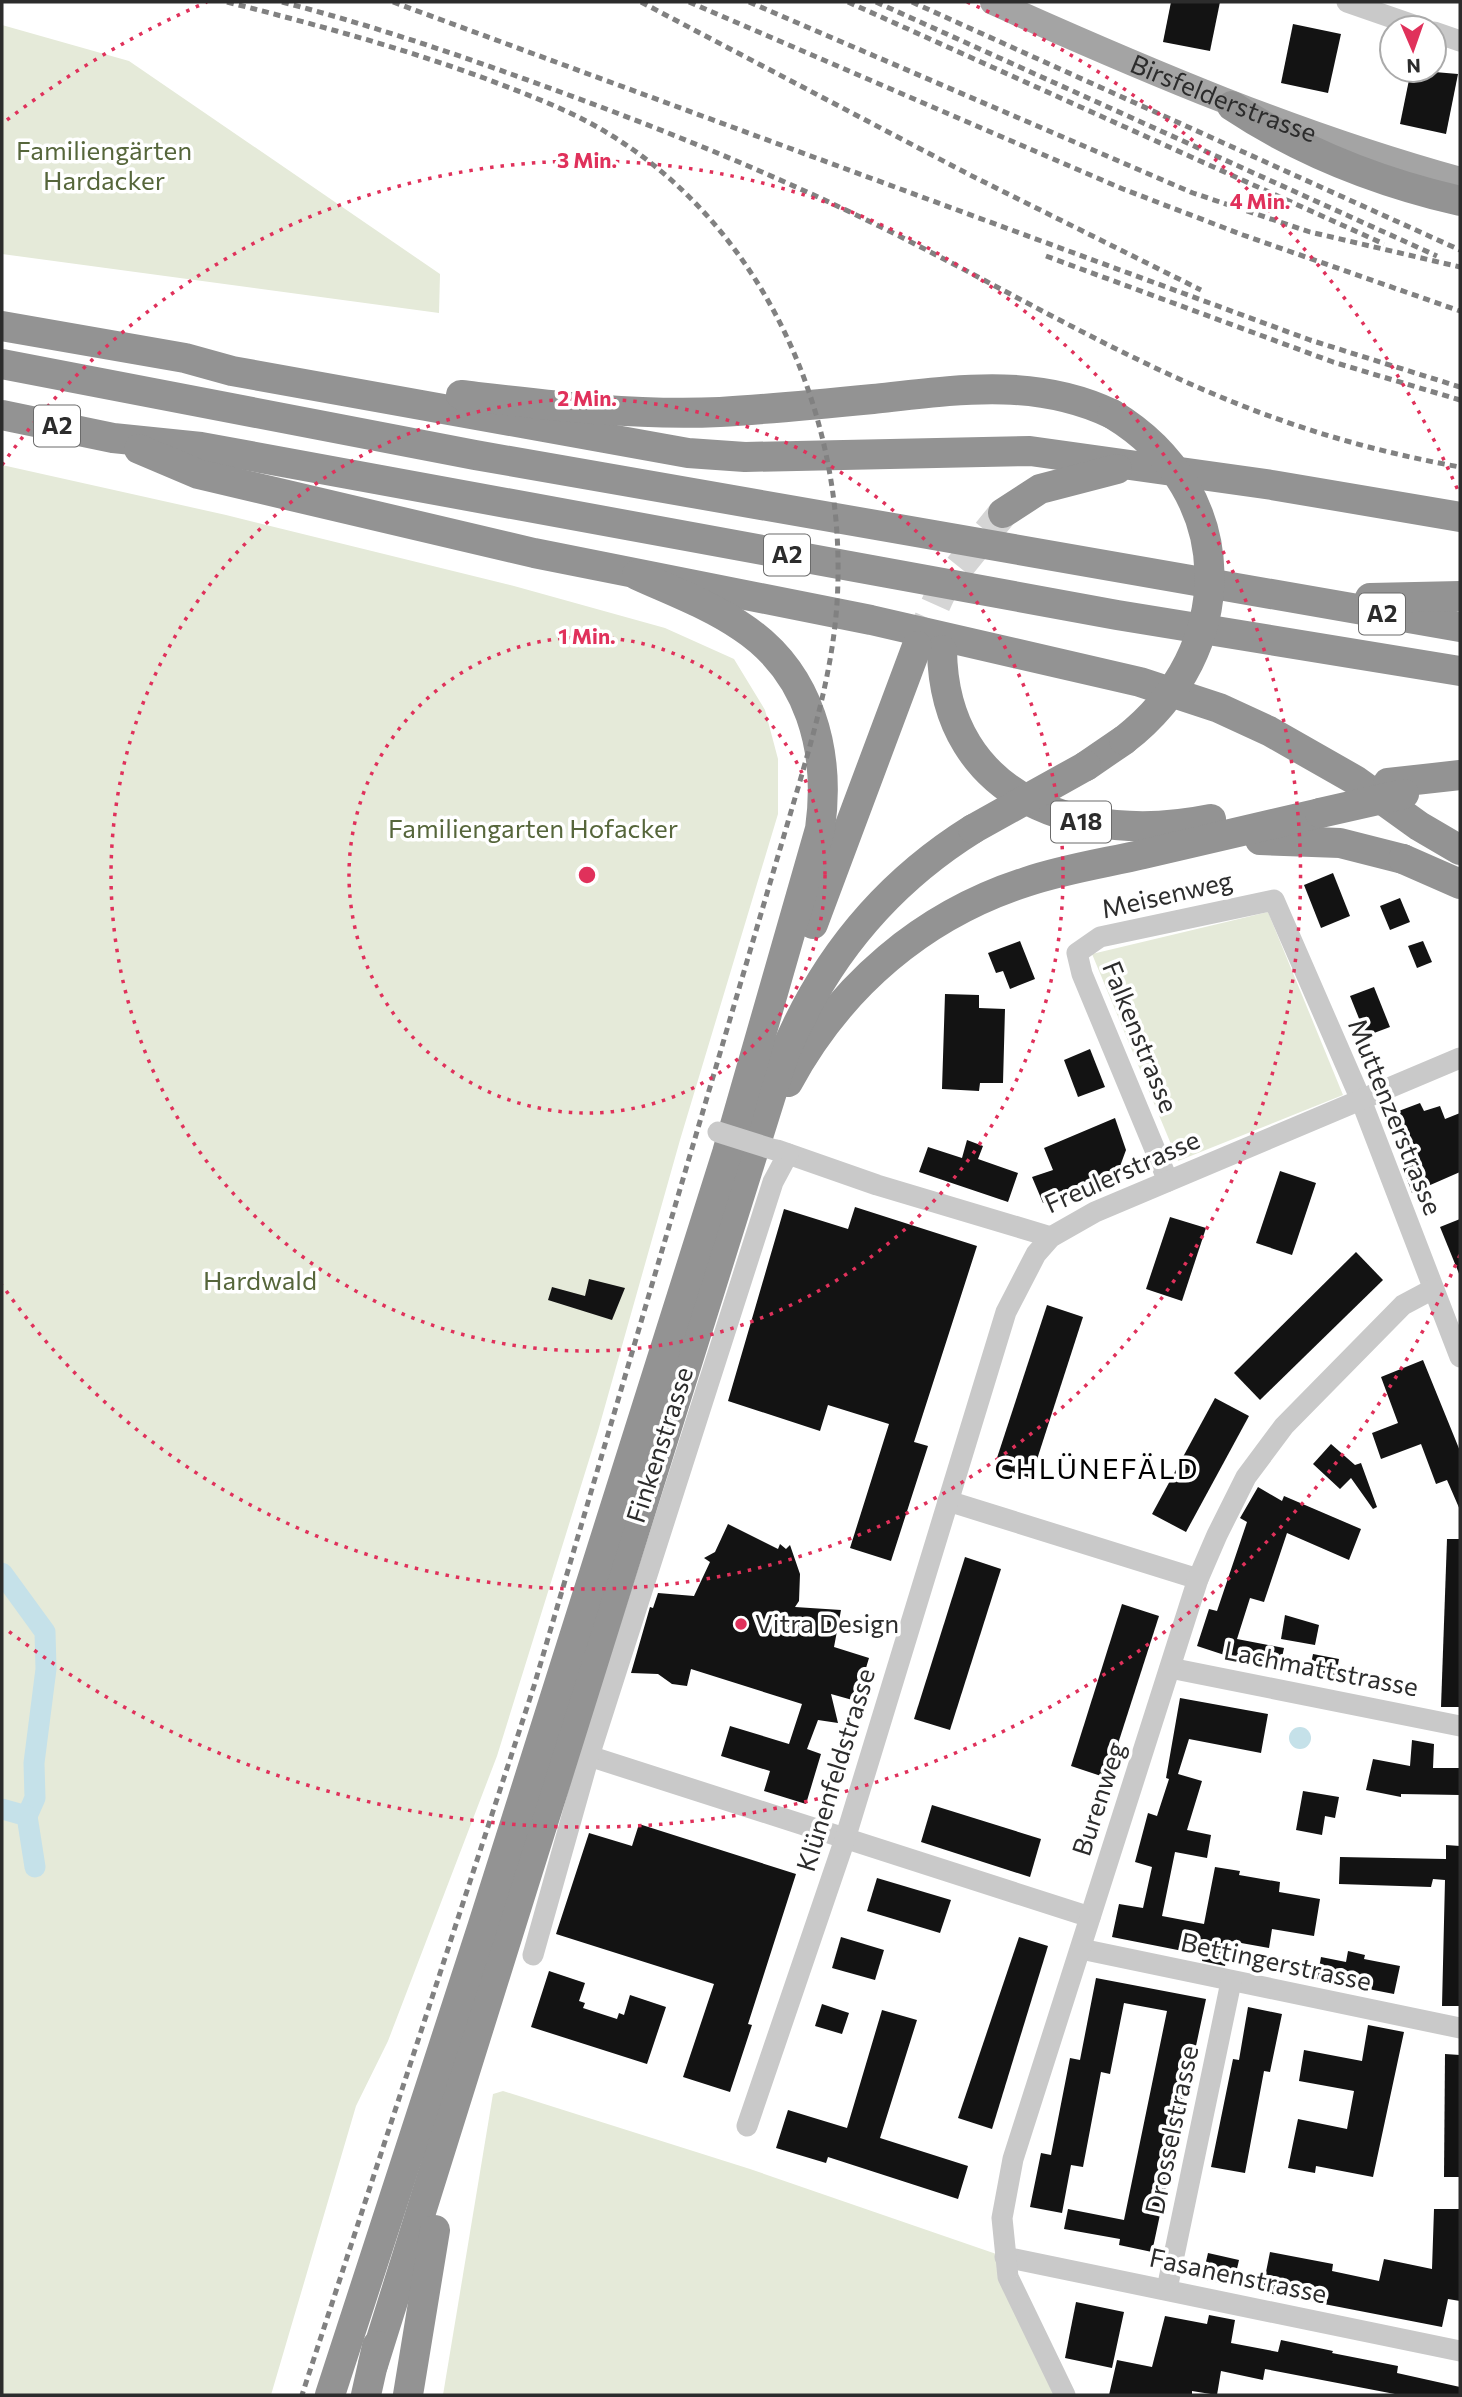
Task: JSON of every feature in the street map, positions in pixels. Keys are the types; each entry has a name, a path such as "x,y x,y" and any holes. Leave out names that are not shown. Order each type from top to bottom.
{"highway":[{"path":"1232,106 1294,144 1325,158 1399,184 1460,201"},
{"path":"2,326 185,358 232,371 688,453 745,457 1030,451 1272,485 1460,517"},
{"path":"185,358 232,359 399,388 609,411 718,412 1010,388 1058,394 1112,414 1147,439 1182,481 1200,517 1208,545 1210,576 1206,623 1189,667 1166,701 1124,740 1086,766 973,829 933,856 888,895 834,958 804,1008 787,1047 752,1150 465,2025 330,2395"},
{"name":"A2","path":"2,364 462,452 1460,627"},
{"name":"A2","path":"2,415 113,438 201,447 1117,615 1460,671"},
{"path":"113,438 198,474 637,575 831,611 1140,682 1219,708 1296,747 1355,780 1460,850"},
{"path":"1003,513 1040,489 1066,480 1131,466"},
{"path":"637,575 729,618 765,645 787,669 805,698 822,763 822,816 752,1150"},
{"path":"1304,601 1460,596"},
{"name":"A18","path":"752,1150 930,648 947,696 970,747 1006,785 1028,801 1056,814 1104,826 1149,829 1318,806"},
{"path":"1296,747 1460,884"},
{"path":"752,1150 811,1045 853,990 902,945 958,910 1017,885 1200,841 1318,806 1460,776"},
{"path":"1200,841 1325,841 1370,848 1460,884"},
{"path":"366,2395 465,2025"},
{"path":"408,2395 465,2025"}],"main road":[{"name":"Birsfelderstrasse","path":"993,2 1232,106 1310,135 1460,180"}],"street":[{"path":"1347,2 1382,14"},
{"name":"Meisenweg","path":"1077,953 1100,937 1274,900"},
{"name":"Muttenzerstrasse","path":"1274,900 1361,1100 1460,1357"},
{"name":"Falkenstrasse","path":"1077,953 1082,974 1168,1181"},
{"name":"Freulerstrasse","path":"752,1150 1051,1237 1095,1212 1460,1058"},
{"name":"Finkenstrasse","path":"533,1955 589,1756 773,1182 752,1150"},
{"name":"Klünenfeldstrasse","path":"747,2126 845,1839 1006,1312 1036,1254 1051,1237"},
{"name":"Burenweg","path":"1065,2395 1016,2298 1005,2257 1002,2218 1013,2159 1198,1579 1246,1477 1284,1426 1404,1305 1433,1289"},
{"path":"948,1501 1198,1579"},
{"name":"Lachmattstrasse","path":"1170,1668 1460,1726"},
{"path":"589,1756 1090,1917"},
{"name":"Bettingerstrasse","path":"1081,1949 1460,2028"},
{"name":"Drosselstrasse","path":"1167,2289 1231,1982"},
{"name":"Fasanenstrasse","path":"1005,2257 1460,2351"}],"green space":[{"name":"Familiengärten Hardacker","path":"2,25 129,61 440,274 439,313 2,254"},
{"name":"Hardwald","path":"2,465 226,515 514,586 665,628 734,659 765,710 778,759 778,814 680,1140 598,1431 497,1756 388,2041 356,2106 271,2395 2,2395"},
{"path":"1268,912 1343,1095 1178,1161 1092,954"},
{"path":"503,2091 750,2169 1005,2257 1065,2395 443,2395 493,2094"}],"water":[{"path":"1296,1727 1304,1727 1311,1734 1311,1742 1304,1749 1296,1749 1289,1742 1289,1734"}],"building":[{"path":"1171,2 1220,2 1210,51 1163,42"},
{"path":"1293,24 1341,34 1328,93 1281,83"},
{"path":"1448,73 1458,74 1446,134 1400,124 1408,84 1448,84"},
{"path":"1333,873 1350,916 1321,928 1304,885"},
{"path":"1400,898 1410,922 1390,930 1380,906"},
{"path":"1020,941 1035,979 1010,989 1003,971 996,973 988,953"},
{"path":"1423,941 1432,962 1417,968 1408,946"},
{"path":"1374,987 1390,1027 1366,1036 1350,996"},
{"path":"945,994 979,995 979,1008 1005,1009 1003,1083 980,1083 979,1091 942,1089"},
{"path":"1090,1049 1105,1087 1078,1097 1064,1060"},
{"path":"1420,1103 1424,1111 1440,1106 1445,1119 1460,1113 1460,1172 1412,1193 1403,1168 1415,1164 1396,1112"},
{"path":"1115,1118 1126,1150 1119,1169 1078,1185 1079,1188 1043,1203 1032,1177 1053,1170 1044,1148"},
{"path":"967,1140 983,1146 978,1159 1018,1173 1008,1202 919,1172 928,1147 962,1158"},
{"path":"1280,1171 1316,1183 1292,1255 1256,1243"},
{"path":"855,1207 977,1246 914,1442 928,1446 891,1561 850,1548 889,1424 828,1405 820,1431 728,1401 784,1209 848,1229"},
{"path":"1170,1217 1206,1228 1182,1301 1146,1289"},
{"path":"1460,1219 1460,1276 1440,1227"},
{"path":"1356,1252 1383,1280 1260,1400 1234,1373"},
{"path":"589,1279 625,1288 612,1320 548,1300 552,1287 585,1296"},
{"path":"1047,1305 1083,1317 1031,1478 994,1467"},
{"path":"1423,1360 1460,1451 1460,1510 1447,1480 1436,1484 1421,1444 1381,1459 1372,1433 1398,1423 1381,1377"},
{"path":"1215,1398 1249,1416 1186,1532 1152,1514"},
{"path":"1331,1444 1355,1465 1361,1463 1377,1507 1373,1509 1351,1478 1340,1489 1313,1464"},
{"path":"1258,1487 1282,1501 1284,1496 1361,1529 1349,1560 1287,1533 1264,1602 1250,1598 1237,1639 1284,1648 1279,1671 1252,1666 1197,1646 1209,1609 1217,1611 1247,1522 1240,1518"},
{"name":"Vitra Design","path":"728,1524 778,1549 780,1544 786,1549 790,1545 800,1574 799,1601 795,1607 841,1610 834,1647 869,1658 856,1701 831,1694 838,1723 818,1720 807,1749 821,1754 806,1804 764,1791 770,1771 721,1756 730,1726 789,1744 802,1704 691,1669 687,1686 672,1684 658,1674 631,1673 650,1607 653,1608 658,1593 694,1596 710,1562 704,1558 715,1552"},
{"path":"1447,1539 1460,1539 1460,1707 1441,1707"},
{"path":"965,1557 1001,1569 950,1730 914,1719"},
{"path":"1122,1604 1159,1616 1107,1778 1071,1766"},
{"path":"1285,1615 1319,1625 1315,1645 1281,1639"},
{"path":"1313,1654 1339,1659 1335,1678 1309,1673"},
{"path":"1180,1698 1268,1714 1261,1753 1189,1739 1178,1774 1202,1781 1187,1830 1211,1835 1207,1858 1175,1852 1162,1916 1204,1924 1215,1867 1240,1871 1239,1875 1280,1882 1279,1892 1320,1899 1314,1936 1272,1929 1269,1948 1230,1941 1225,1966 1202,1961 1203,1955 1112,1937 1119,1904 1143,1908 1152,1867 1135,1862 1148,1813 1157,1816 1169,1779 1166,1778"},
{"path":"1412,1740 1434,1744 1433,1768 1460,1768 1460,1795 1401,1794 1401,1797 1366,1790 1373,1759 1410,1766"},
{"path":"1303,1791 1339,1797 1335,1818 1325,1816 1322,1835 1296,1830"},
{"path":"932,1805 1041,1839 1030,1877 921,1842"},
{"path":"639,1824 796,1874 748,2024 752,2025 730,2092 683,2077 714,1984 556,1934 589,1833 632,1846"},
{"path":"1446,1845 1460,1846 1460,2006 1442,2006 1445,1880 1433,1879 1431,1887 1339,1884 1340,1857 1446,1859"},
{"path":"877,1878 951,1900 940,1933 867,1911"},
{"path":"841,1937 884,1950 875,1980 832,1968"},
{"path":"1019,1937 1048,1946 992,2129 958,2118"},
{"path":"1348,1951 1365,1955 1364,1959 1400,1966 1394,1994 1317,1979 1321,1957 1346,1962"},
{"path":"549,1971 585,1983 579,2001 585,2003 583,2008 617,2019 619,2013 624,2015 630,1995 666,2007 647,2064 531,2027"},
{"path":"1096,1978 1206,1999 1152,2252 1119,2245 1120,2239 1064,2229 1068,2209 1124,2220 1167,2011 1124,2003 1110,2074 1101,2072 1083,2167 1071,2165 1062,2213 1030,2207 1041,2153 1051,2155 1070,2058 1080,2060"},
{"path":"822,2004 849,2013 842,2034 815,2026"},
{"path":"1248,2007 1282,2014 1270,2072 1264,2071 1245,2173 1211,2167 1233,2059 1239,2060"},
{"path":"882,2010 917,2020 880,2138 968,2166 958,2199 828,2157 826,2163 776,2148 788,2110 847,2128"},
{"path":"1368,2025 1404,2032 1373,2177 1316,2166 1315,2173 1288,2168 1298,2119 1347,2129 1354,2091 1299,2081 1304,2050 1362,2061"},
{"path":"1445,2054 1460,2055 1460,2177 1444,2177"},
{"path":"1434,2209 1460,2209 1460,2301 1448,2299 1442,2327 1262,2292 1270,2252 1333,2264 1332,2271 1379,2281 1384,2259 1432,2269"},
{"path":"1208,2253 1239,2260 1233,2286 1202,2279"},
{"path":"1076,2302 1124,2312 1112,2368 1065,2358"},
{"path":"1209,2315 1235,2320 1231,2343 1278,2352 1281,2340 1333,2351 1332,2353 1398,2366 1397,2373 1460,2387 1460,2395 1400,2395 1265,2369 1263,2380 1221,2371 1217,2395 1192,2391 1192,2395 1109,2395 1117,2360 1152,2367 1165,2316 1207,2324"}],"waterway":[{"path":"2,1573 45,1632 46,1669 34,1763 35,1798 27,1816"},
{"path":"2,1809 27,1816 35,1867"}],"tunnel":[{"path":"917,646 944,586 1003,513"}],"railway":[{"path":"227,2 388,46 513,89 585,120 657,168 707,216 750,271 784,331 810,396 828,464 837,533 837,603 832,648 800,781 534,1686 302,2395"},
{"path":"282,2 386,32 487,66 678,137 799,188 879,226 1098,340 1233,402 1345,440 1460,467"},
{"path":"393,2 1310,340 1460,387"},
{"path":"641,2 970,175 1201,290"},
{"path":"689,2 1123,189 1243,235 1460,311"},
{"path":"749,2 1193,193 1310,232 1460,267"},
{"path":"848,2 1384,244"},
{"path":"876,2 1437,256"},
{"path":"912,2 1460,250"},
{"path":"1046,256 1333,362 1460,400"}],"place":[{"name":"Vitra Design","path":"741,1624"}],"district":[{"name":"CHLÜNEFÄLD","path":"1097,1469"}],"park label":[{"name":"Familiengarten Hofacker","path":"533,829"}]}
